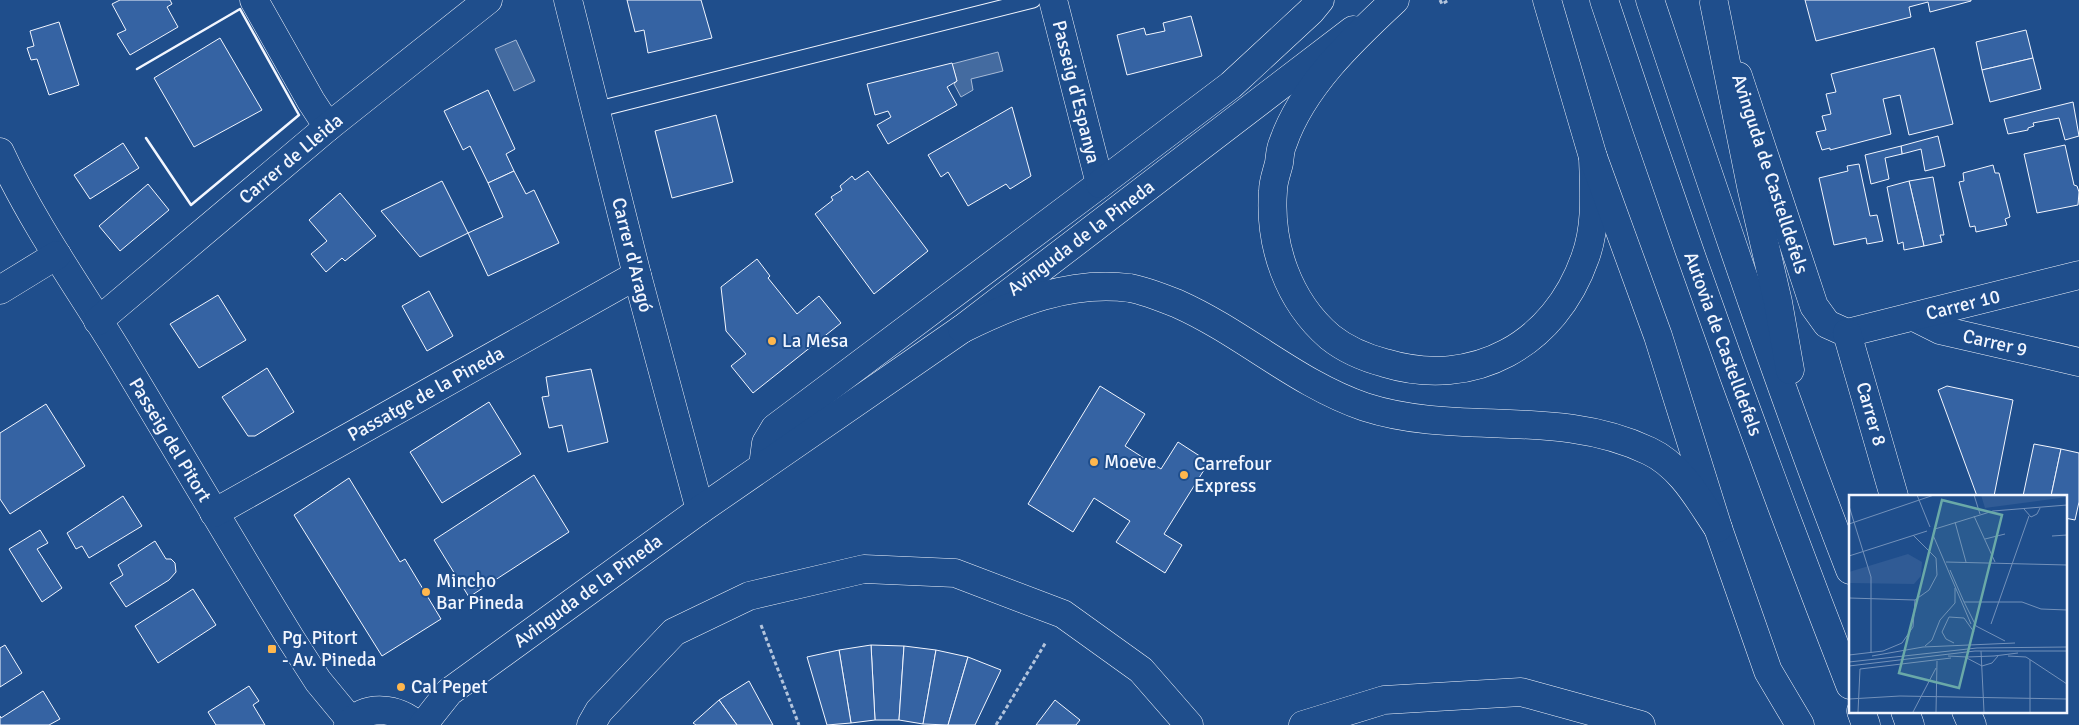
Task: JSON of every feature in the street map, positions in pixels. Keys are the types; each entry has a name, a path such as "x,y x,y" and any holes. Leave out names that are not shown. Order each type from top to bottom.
{"main road":[{"path":"254,0 311,101 328,127"},
{"name":"Carrer de Lleida","path":"98,321 328,127 488,0"},
{"name":"Carrer d'Aragó","path":"568,0 637,275 700,510"},
{"name":"Passeig d'Espanya","path":"1052,0 1100,184"},
{"name":"Avinguda de la Pineda","path":"763,466 766,444 774,428 1231,86 1311,11 1320,0"},
{"path":"1393,0 1340,54 1314,85 1282,143 1273,189 1272,214 1276,244 1284,272 1295,295 1311,319 1332,338 1376,361 1400,368 1422,371 1451,371 1473,367 1497,359 1524,344 1545,324 1571,292 1586,256 1594,218 1593,157"},
{"name":"Avinguda de la Pineda","path":"422,725 449,692 700,510 962,329 1393,0"},
{"path":"1547,0 1593,157 1658,336 1718,528 1768,670 1780,725"},
{"name":"Autovia de Castelldefels","path":"1604,0 1688,248 1762,454 1849,682"},
{"path":"1650,0 1732,246 1849,567"},
{"path":"1714,1 1778,302 1804,448"},
{"name":"Avinguda de Castelldefels","path":"1714,1 1814,306 1827,324 1847,332"},
{"name":"Passeig del Pitort","path":"0,152 12,177 57,255 214,513 318,681 350,723"},
{"path":"0,290 57,255"},
{"name":"Passatge de la Pineda","path":"214,513 637,275"},
{"name":"Carrer 10","path":"1847,332 2079,275"},
{"path":"962,329 994,313 1058,291 1106,286 1133,289 1164,298 1196,312 1335,396 1366,407 1391,414 1425,419 1542,424 1582,429 1621,439 1652,452 1680,473 1718,528"},
{"name":"Carrer 9","path":"1914,317 1940,330 2079,362"},
{"name":"Carrer 8","path":"1847,332 1894,495"},
{"path":"591,725 599,711 674,632 748,596 864,569 955,573 1063,614 1140,670 1189,725"},
{"path":"1768,670 1800,725"},
{"path":"1303,725 1384,700 1521,692 1641,725"},
{"path":"350,723 364,713 379,710 395,711 417,725"},
{"path":"1860,712 1866,725"},
{"path":"1905,712 1910,725"},
{"path":"1966,712 1972,725"}],"lane":[{"path":"595,110 1032,0"}],"path":[{"path":"1440,0 1442,4 1449,0"},
{"path":"748,596 799,725"},
{"path":"996,725 1063,614"}],"water":[{"path":"516,40 535,81 514,91 495,49"},
{"path":"998,52 1003,71 971,79 973,90 961,97 954,84 957,81 952,64"}],"building":[{"path":"120,0 170,0 172,4 167,7 178,27 130,55 117,34 126,30 112,4"},
{"path":"627,0 701,0 712,38 648,53 644,30 635,32"},
{"path":"1805,0 1971,1 1930,12 1928,2 1909,7 1911,17 1816,41"},
{"path":"1191,16 1202,56 1127,75 1117,35 1144,28 1146,35 1165,31 1163,23"},
{"path":"59,22 79,85 49,95 37,59 31,60 27,48 34,46 30,31"},
{"path":"2026,30 2033,58 1982,70 1976,42"},
{"path":"220,38 262,110 194,147 154,78"},
{"path":"1934,48 1953,124 1909,135 1900,95 1883,99 1891,134 1830,150 1830,148 1822,150 1816,132 1826,130 1822,116 1831,114 1826,94 1836,92 1831,74"},
{"path":"2033,58 2041,89 1990,102 1982,70"},
{"path":"952,63 957,81 947,87 957,105 888,144 877,125 891,117 888,111 875,115 867,84"},
{"path":"488,90 515,149 506,154 514,171 488,183 470,146 463,150 444,111"},
{"path":"2073,102 2079,136 2065,140 2059,118 2033,123 2034,126 2028,128 2028,130 2008,134 2004,119"},
{"path":"1012,107 1031,176 1010,189 1006,184 968,206 948,172 941,177 928,155"},
{"path":"716,115 733,182 672,198 655,131"},
{"path":"1938,136 1945,166 1925,171 1921,149 1902,154 1901,146"},
{"path":"123,143 139,168 90,199 74,175"},
{"path":"2065,145 2074,185 2077,186 2079,192 2078,205 2037,213 2024,154"},
{"path":"1901,146 1902,154 1885,158 1889,179 1871,184 1865,155"},
{"path":"1859,164 1870,216 1877,215 1883,241 1867,244 1866,238 1834,245 1819,178 1848,171 1847,166"},
{"path":"1993,165 1995,173 1999,173 2010,217 2005,219 2007,225 1976,232 1975,226 1970,227 1959,182 1964,181 1963,173"},
{"path":"514,171 526,194 534,190 559,243 488,276 468,233 503,217 488,183"},
{"path":"868,171 928,251 874,294 815,214 833,200 831,197 842,190 840,186 852,176 855,180"},
{"path":"1933,177 1944,235 1940,235 1942,242 1924,246 1909,181"},
{"path":"442,181 468,233 420,257 381,211"},
{"path":"1909,181 1924,246 1904,250 1903,242 1898,244 1887,187"},
{"path":"148,184 169,210 120,251 99,226"},
{"path":"340,193 376,236 345,261 342,258 326,272 311,254 327,241 309,220"},
{"path":"757,259 770,276 768,278 797,314 819,296 841,323 753,393 731,366 746,354 726,331 721,287"},
{"path":"429,291 453,336 427,351 402,306"},
{"path":"218,295 246,340 199,368 170,324"},
{"path":"267,368 294,412 255,436 248,436 222,397"},
{"path":"591,369 608,442 568,452 562,425 549,428 542,397 549,396 546,377"},
{"path":"1100,386 1145,414 1125,446 1161,469 1178,442 1209,462 1164,534 1182,545 1165,573 1116,542 1130,521 1094,498 1073,532 1028,504"},
{"path":"1947,386 2013,400 1994,495 1977,495 1938,390"},
{"path":"489,402 521,454 442,503 410,452"},
{"path":"46,404 85,466 10,514 0,499 0,433"},
{"path":"2034,444 2061,449 2051,495 2023,495"},
{"path":"2061,449 2079,453 2079,502 2075,520 2066,518 2066,495 2051,495"},
{"path":"534,475 569,532 469,597 434,540"},
{"path":"349,478 400,562 405,559 441,619 382,656 294,515"},
{"path":"123,496 142,526 89,558 82,546 76,549 67,533"},
{"path":"40,530 48,543 37,549 62,588 42,602 9,549"},
{"path":"155,541 166,559 171,559 175,563 176,572 169,580 126,607 110,583 123,575 118,565"},
{"path":"193,589 216,625 158,663 135,626"},
{"path":"5,645 22,673 0,687 0,648"},
{"path":"871,645 904,646 899,720 875,720"},
{"path":"871,645 875,720 851,723 839,650"},
{"path":"904,646 936,650 923,724 899,720"},
{"path":"839,650 851,723 827,725 807,657"},
{"path":"936,650 968,657 948,725 923,724"},
{"path":"968,657 1001,670 975,725 948,725"},
{"path":"749,681 773,725 737,725 719,700"},
{"path":"249,686 259,701 253,705 265,725 216,725 208,712"},
{"path":"43,691 60,719 49,725 0,725 0,716 1,718"},
{"path":"719,700 737,725 696,725 693,723"},
{"path":"1055,700 1080,720 1076,725 1036,725"}],"wall":[{"path":"137,69 240,9 299,115 191,205 146,138"}],"place":[{"name":"La Mesa","path":"772,341"},
{"name":"Moeve","path":"1094,462"},
{"name":"Carrefour Express","path":"1184,475"},
{"name":"Mincho Bar Pineda","path":"426,592"},
{"name":"Pg. Pitort - Av. Pineda","path":"272,649"},
{"name":"Cal Pepet","path":"401,687"}]}
